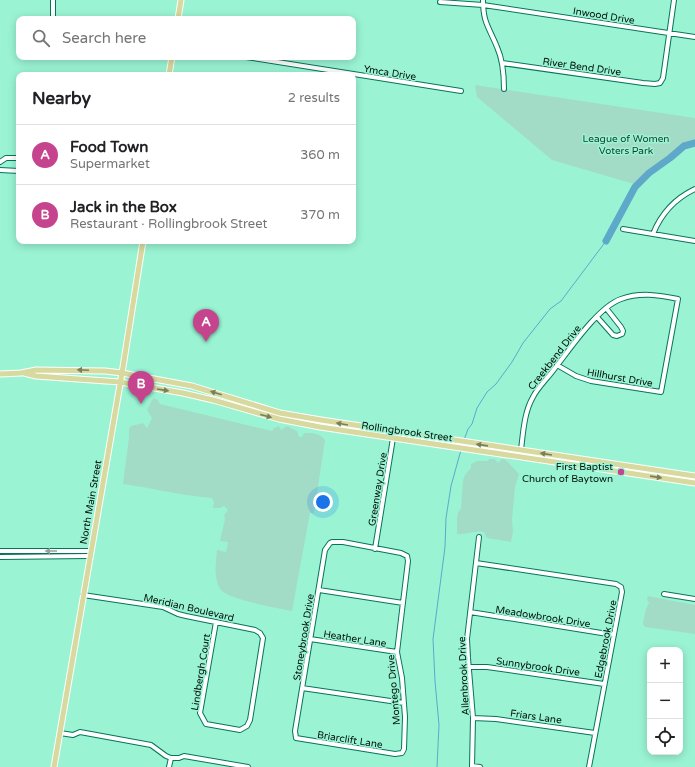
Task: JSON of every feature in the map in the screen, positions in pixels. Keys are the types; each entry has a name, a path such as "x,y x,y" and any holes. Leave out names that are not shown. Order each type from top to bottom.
{"main road":[{"path":"178,16 181,0"},
{"path":"170,72 172,60"},
{"name":"North Main Street","path":"54,767 122,373 143,244"},
{"name":"Rollingbrook Street","path":"21,373 36,370 105,371 122,373 192,386 280,412 394,435 579,466 695,483"},
{"path":"0,374 21,373"},
{"name":"Rollingbrook Street","path":"21,373 36,376 120,382 213,400 279,419 320,427 521,450 695,476"},
{"path":"579,466 580,460"},
{"path":"639,475 640,468"}],"street":[{"path":"53,0 53,16"},
{"path":"670,33 674,0"},
{"name":"Inwood Drive","path":"440,2 483,2 695,37"},
{"path":"483,2 485,22 497,46 502,63 504,89"},
{"name":"River Bend Drive","path":"502,63 655,84 660,83 663,79 670,33"},
{"name":"Ymca Drive","path":"265,60 341,72"},
{"name":"Ymca Drive","path":"356,74 461,91"},
{"path":"0,162 6,158 16,158"},
{"path":"0,170 16,171"},
{"path":"653,234 659,222 670,207 695,188"},
{"path":"623,230 695,241"},
{"name":"Creekbend Drive","path":"520,456 526,418 532,397 557,365 606,308 623,298 643,294 678,299"},
{"name":"Hillhurst Drive","path":"557,365 576,376 591,381 661,392 678,299"},
{"path":"597,317 613,334 617,336 622,334 623,331 621,327 606,308"},
{"name":"Greenway Drive","path":"375,549 394,435"},
{"name":"Allenbrook Drive","path":"472,766 473,718 467,644 479,537"},
{"name":"Stoneybrook Drive","path":"296,738 295,731 325,550 332,542 343,542 375,549"},
{"name":"Montego Drive","path":"375,549 404,554 407,556 408,561 397,652 400,664 404,704 404,749 402,753"},
{"path":"0,551 90,554"},
{"path":"34,551 34,556"},
{"path":"0,556 90,554"},
{"name":"Edgebrook Drive","path":"476,563 616,584 621,587 622,592 589,767"},
{"path":"319,590 402,603"},
{"path":"664,594 695,599"},
{"name":"Meridian Boulevard","path":"83,595 163,607 178,614 255,630 260,633 262,638 250,720 247,726"},
{"name":"Meadowbrook Drive","path":"470,612 614,635"},
{"name":"Lindbergh Court","path":"216,622 200,713 206,724 240,730 247,726"},
{"name":"Heather Lane","path":"310,639 397,652"},
{"name":"Sunnybrook Drive","path":"469,667 487,667 604,684"},
{"path":"302,688 404,704"},
{"name":"Friars Lane","path":"473,718 496,719 595,734"},
{"path":"60,733 73,735 80,732 151,745 171,758 179,758 184,756 248,767"},
{"name":"Briarclift Lane","path":"296,738 395,754 402,753"},
{"path":"169,767 171,758"},
{"path":"472,766 480,767"}],"green space":[{"name":"League of Women Voters Park","path":"475,85 695,118 695,141 687,143 634,184 552,160 477,97"},
{"path":"154,398 158,400 160,404 272,431 274,428 279,426 281,430 287,426 297,431 299,437 302,437 304,433 313,433 321,436 325,440 314,513 310,513 292,611 243,600 233,597 221,590 217,581 216,565 217,550 226,552 228,542 220,541 225,519 224,515 228,510 224,506 220,508 213,508 214,502 212,498 190,496 123,484 129,429 131,426 143,423 147,428 152,418 147,410"},
{"path":"489,459 495,459 498,463 502,459 506,460 519,474 515,487 512,519 513,532 511,542 487,538 484,532 457,534 457,518 461,508 463,480 465,475 471,468 471,464 477,461 488,461"},
{"path":"648,596 695,605 695,634 645,627 643,624 649,603 647,599"}],"waterway":[{"path":"606,241 635,187 649,173 684,146 695,143"},
{"path":"464,440 468,429 472,424 477,408 487,392 496,384 512,362 523,343 550,309 561,301 606,241"},
{"path":"437,767 439,725 433,639 445,547 446,518 451,486 461,450"}],"place":[{"name":"Food Town","path":"206,342"},
{"name":"Jack in the Box","path":"141,404"},
{"name":"First Baptist Church of Baytown","path":"621,472"}]}
